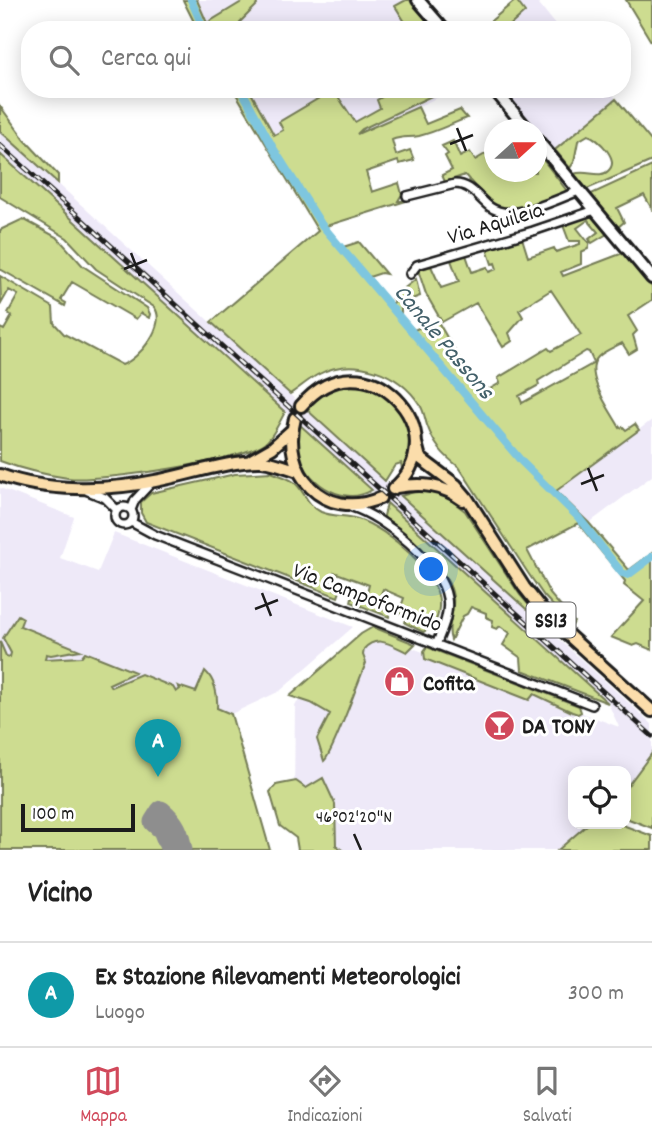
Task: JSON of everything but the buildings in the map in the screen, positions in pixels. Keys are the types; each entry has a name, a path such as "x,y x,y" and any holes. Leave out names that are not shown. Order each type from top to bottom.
{"main road":[{"path":"418,0 436,21"},
{"path":"501,98 519,119"},
{"path":"547,151 651,275"},
{"name":"SS13","path":"301,406 320,388 345,379 372,382 395,395 411,417 420,458 456,485 524,587 547,616 652,711"},
{"path":"295,418 291,431 293,459 298,471 312,489 341,503 357,504 380,498"},
{"path":"248,462 272,448 291,431"},
{"name":"SS13","path":"415,443 408,472 395,488 419,485 443,488 452,491 473,508"},
{"path":"4,476 36,484 77,487 153,482 248,462 270,462 298,471"}],"street":[{"path":"407,197 462,184 468,186 492,209 506,213 527,210 579,191"},
{"name":"Via Aquileia","path":"410,274 417,265 594,210"},
{"path":"131,510 141,493 153,482"},
{"path":"77,487 105,498 117,510 125,507 131,510 131,522"},
{"name":"Via Campoformido","path":"341,503 366,511 386,524 422,556 443,584 447,596 447,614 436,645"},
{"name":"Via Campoformido","path":"117,510 115,517 118,523 125,525 131,522 155,536 592,705"}],"shaded area":[{"path":"197,0 410,0 428,21 208,21"},
{"path":"516,0 536,0 553,21 491,21"},
{"path":"254,98 437,98 292,165"},
{"path":"511,98 615,98 555,150 547,141 547,119 529,119"},
{"path":"0,131 652,724 652,753 631,781 631,766 568,766 568,829 582,829 557,850 324,850 294,796 295,705 368,631 619,727 608,703 0,154"},
{"path":"652,420 652,476 589,523 556,491"},
{"path":"0,488 74,517 60,558 98,572 114,533 353,627 280,691 231,714 270,850 0,850"}],"green space":[{"path":"183,0 197,0 206,21 194,21"},
{"path":"245,0 255,0 257,5 241,21 210,21"},
{"path":"410,0 428,21 404,21 395,6"},
{"path":"516,0 525,12 515,21 491,21"},
{"path":"626,0 652,0 652,43"},
{"path":"238,98 254,98 274,135 283,130 279,122 319,98 339,98 355,122 380,108 377,100 380,98 427,98 362,129 357,134 418,107 426,124 460,110 467,118 415,137 392,140 396,155 410,150 414,160 399,164 398,161 366,172 372,192 399,183 402,194 398,201 406,201 326,226 343,247 359,242 386,274 369,277 392,304 395,301 392,298 416,279 420,296 401,303 401,315 414,330 437,320 478,391 485,387 488,390 500,383 498,378 548,348 551,351 581,335 551,290 519,310 523,317 509,333 512,341 503,347 476,303 442,322 426,294 418,270 431,266 441,288 459,282 451,260 466,255 472,272 487,267 489,272 497,269 495,263 492,264 487,249 522,238 528,257 554,248 556,252 580,244 580,241 569,241 563,225 591,215 607,234 592,243 589,239 598,232 588,220 577,228 588,242 590,241 588,249 581,252 581,264 561,272 563,276 623,253 652,287 652,300 628,316 637,331 633,335 637,349 629,354 622,343 600,355 594,364 600,393 620,428 626,430 635,424 639,430 556,491 589,523 629,570 652,553 652,650 611,637 644,601 624,585 625,581 578,523 527,550 550,594 574,622 572,626 544,596 459,467 436,444 420,405 400,384 374,370 345,367 317,375 290,394 211,322 318,231","holes":["586,351 594,363 522,403 519,396"]},
{"path":"616,99 652,142 652,161 587,189 574,174 601,174 608,171 612,161 607,150 588,135 578,141 574,162 570,168 555,150"},
{"path":"0,106 25,140 58,175 58,183 0,131"},
{"path":"453,141 460,157 470,152 475,160 484,155 484,182 547,182 547,165 567,191 528,206 506,208 490,201 465,175 445,182 442,175 452,170 445,156 448,154 442,146"},
{"path":"0,154 285,412 265,443 228,457 170,469 109,477 68,478 0,461 0,328 4,330 12,316 8,313 18,295 9,290 1,304 0,276 53,307 54,323 64,334 122,365 136,356 150,340 155,331 157,314 154,307 96,269 67,238 0,197"},
{"path":"652,166 652,209 644,195 617,208 624,222 617,228 589,195"},
{"path":"23,219 58,238 83,266 147,308 149,318 141,313 136,319 72,282 61,300 66,303 65,306 0,269 0,230"},
{"path":"348,383 379,391 391,400 406,423 408,453 402,469 401,463 395,465 385,481 306,409 325,393"},
{"path":"299,424 372,490 351,496 340,494 312,477 298,449"},
{"path":"271,472 294,482 312,506 321,512 370,524 410,554 432,580 438,594 439,611 433,625 423,632 405,623 407,615 399,613 404,598 383,589 376,606 390,612 389,617 351,602 352,597 365,601 369,585 334,572 328,586 340,591 338,597 146,522 141,513 141,502 151,493 235,474"},
{"path":"417,491 433,492 448,498 465,511 520,595 555,635 401,496"},
{"path":"387,503 608,703 522,670 521,658 503,645 510,633 500,626 497,629 492,627 493,620 486,617 486,613 471,607 463,616 451,640 449,629 453,597 450,586 426,553 385,519"},
{"path":"18,615 23,618 20,626 80,650 46,654 45,659 81,657 85,652 135,672 109,684 111,687 141,674 173,687 176,692 180,689 178,686 196,692 205,671 215,688 217,708 231,714 270,850 182,850 176,829 161,812 154,822 163,830 171,850 0,850 0,642 6,656 10,657 11,653 3,638"},
{"path":"373,627 415,644 407,652 379,642 374,642 364,649 366,663 324,761 317,739 330,714 311,703 290,696 361,634"},
{"path":"427,647 579,706 581,712 572,712 534,694 529,700 425,659 424,651"},
{"path":"652,753 652,828 631,820 631,781"},
{"path":"323,778 335,804 336,845 342,850 298,850 296,838 280,826 270,792 276,785 296,781 306,788"},
{"path":"631,828 652,836 652,850 558,850 582,829"}],"waterway":[{"name":"Canale Passons","path":"191,0 200,21"},
{"name":"Canale Passons","path":"246,98 273,148 321,224 522,462 578,517 622,573 628,575 652,557"}],"taxiway":[{"path":"171,850 163,830 154,822 161,811 176,828 182,850"}],"railway":[{"path":"0,145 652,736"}],"place":[{"name":"Cofita","path":"400,682"},
{"name":"DA TONY","path":"499,725"},
{"name":"Ex Stazione Rilevamenti Meteorologici","path":"158,777"}]}
